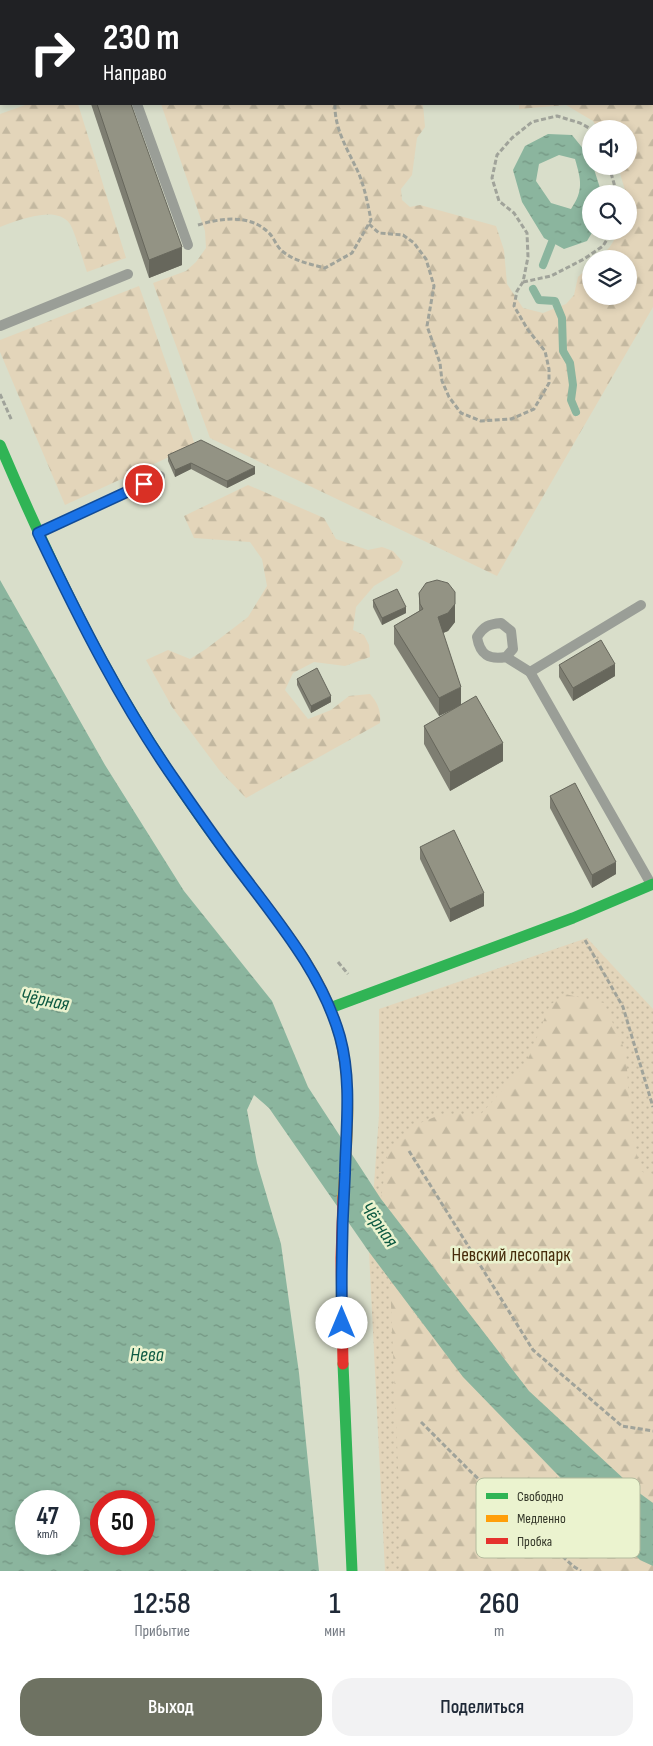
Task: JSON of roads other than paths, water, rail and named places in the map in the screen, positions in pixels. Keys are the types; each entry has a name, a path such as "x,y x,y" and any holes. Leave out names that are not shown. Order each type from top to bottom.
{"main road":[{"path":"0,445 70,601 113,682 175,781 293,941 330,1008 340,1038 346,1067 346,1129 341,1256 342,1356 352,1571"},
{"path":"330,1008 572,918 652,885"}],"lane":[{"path":"137,105 188,245"},
{"path":"0,326 128,274"},
{"path":"38,533 160,476"},
{"path":"530,672 641,604"},
{"path":"506,658 530,672 652,885"}],"water":[{"path":"548,134 572,135 582,147 582,175 596,175 599,185 582,185 582,240 587,241 564,249 544,238 522,202 513,170 525,146","holes":["559,155 575,159 579,173 580,190 571,209 551,203 536,181 539,164"]},
{"name":"Нева","path":"0,580 105,765 184,891 272,1001 308,1087 381,1199 529,1391 623,1478 561,1478 463,1377 369,1252 269,1108 254,1095 247,1110 257,1163 281,1244 299,1373 319,1571 0,1571"},
{"name":"Нева","path":"640,1493 653,1503 653,1566 638,1558 640,1558"}],"waterway":[{"path":"543,265 552,242"},
{"path":"533,289 539,300 555,301 562,318 563,351 570,363 573,385 571,400 576,412"}],"water label":[{"name":"Чёрная","path":"45,999"},
{"name":"Чёрная","path":"380,1224"}],"park label":[{"name":"Невский лесопарк","path":"511,1254"}]}
